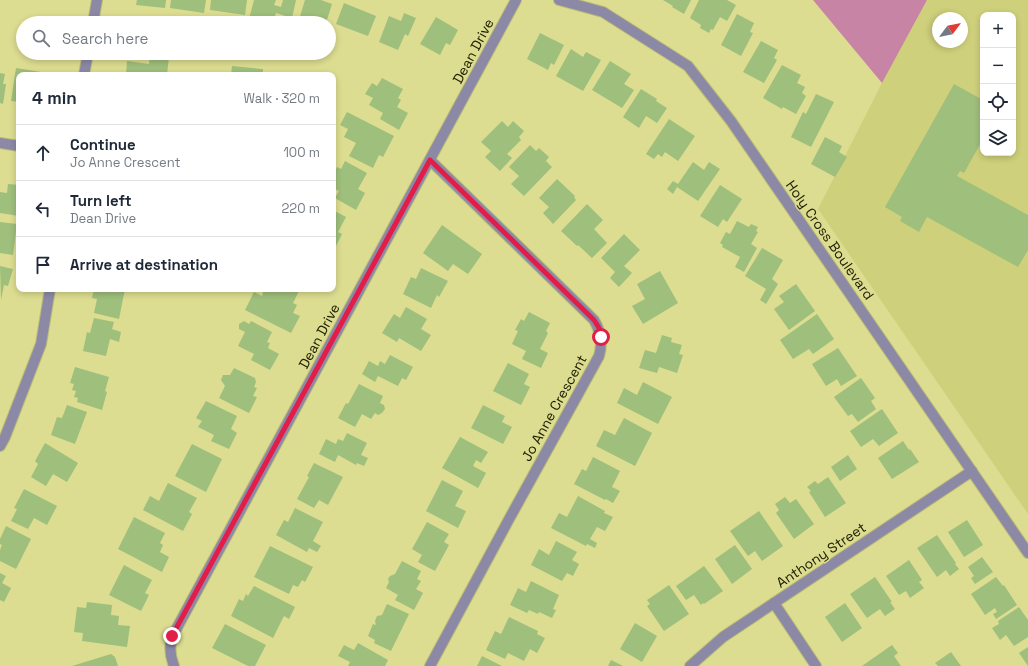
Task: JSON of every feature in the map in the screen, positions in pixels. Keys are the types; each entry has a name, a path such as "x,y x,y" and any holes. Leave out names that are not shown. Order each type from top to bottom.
{"street":[{"path":"94,16 97,0"},
{"name":"Dean Drive","path":"174,666 170,650 172,636 516,0"},
{"name":"Holy Cross Boulevard","path":"559,0 603,12 688,66 731,121 1028,553"},
{"path":"85,72 87,60"},
{"path":"0,143 16,146"},
{"name":"Jo Anne Crescent","path":"430,160 594,320 600,331 601,343 599,356 430,666"},
{"path":"0,446 5,437 41,344 50,292"},
{"name":"Anthony Street","path":"690,666 723,637 972,471"},
{"path":"774,603 816,666"}],"shaded area":[{"path":"813,0 927,0 882,83"},
{"path":"927,0 1028,0 1028,514 818,209 882,83"}],"building":[{"path":"137,0 166,0 165,8 136,5"},
{"path":"171,0 206,0 204,13 170,8"},
{"path":"211,0 247,0 245,15 210,10"},
{"path":"254,0 276,0 274,5 281,7 283,0 296,0 292,16 286,16 276,13 275,16 250,16"},
{"path":"305,0 321,0 332,4 328,16 300,16"},
{"path":"663,0 691,0 684,14"},
{"path":"699,0 727,0 736,5 727,21 720,17 713,30 711,29 709,33 700,28 701,25 690,18"},
{"path":"344,3 376,16 368,36 336,24"},
{"path":"404,13 416,18 408,36 405,34 398,50 379,42 389,16 401,21"},
{"path":"737,14 754,23 750,32 753,33 741,56 721,45"},
{"path":"436,17 458,30 450,45 446,43 440,55 420,44"},
{"path":"540,33 564,45 554,65 551,63 548,70 527,59"},
{"path":"761,41 778,50 774,58 777,60 764,83 743,72"},
{"path":"571,49 583,57 586,52 601,60 583,91 556,76"},
{"path":"149,60 169,60 167,72 126,72 127,61 149,64"},
{"path":"610,61 631,74 624,84 634,90 622,108 592,90"},
{"path":"782,65 801,75 797,83 805,87 802,93 806,96 796,114 783,107 782,109 763,98"},
{"path":"232,66 263,69 263,72 231,72"},
{"path":"16,68 41,72 16,72 16,102 11,101"},
{"path":"0,73 5,74 3,84 6,84 3,104 0,103"},
{"path":"382,78 403,89 398,98 401,100 397,107 408,113 399,130 380,119 383,113 369,105 373,98 365,94 372,83 377,86"},
{"path":"954,84 980,98 980,144 964,173 960,171 957,176 1028,215 1028,250 1018,267 927,217 919,232 900,221 902,217 885,207"},
{"path":"641,89 657,99 656,101 667,108 657,123 646,116 639,128 623,117"},
{"path":"816,94 834,102 811,147 791,137 803,112 806,114"},
{"path":"347,112 394,136 383,157 379,155 373,168 349,156 356,143 344,137 348,129 340,125"},
{"path":"669,119 695,136 678,161 665,152 662,157 658,154 654,159 646,154"},
{"path":"502,121 508,127 513,121 524,131 519,137 521,140 507,154 512,158 500,171 485,157 491,151 481,142"},
{"path":"825,137 842,146 839,152 847,157 835,177 811,164"},
{"path":"530,145 536,151 539,148 549,157 546,161 552,167 524,196 511,184 519,176 509,167"},
{"path":"345,161 367,173 358,189 365,193 356,210 336,199 339,191 336,190 336,169 337,167 341,169"},
{"path":"693,162 704,170 709,162 720,169 698,201 677,187 673,194 667,189 673,181 678,184"},
{"path":"557,179 575,196 574,197 576,200 553,224 543,213 549,207 539,198"},
{"path":"8,184 16,185 16,216 0,213 0,192 7,193"},
{"path":"720,185 742,199 727,222 723,219 718,227 700,216"},
{"path":"587,204 603,220 594,229 607,243 592,258 561,231"},
{"path":"336,212 346,217 338,232 342,234 336,246"},
{"path":"737,221 749,227 751,224 758,227 756,231 758,232 751,244 757,248 744,272 735,267 740,257 722,247 723,245 720,243 726,232 730,234"},
{"path":"0,222 16,224 13,255 0,253"},
{"path":"442,225 482,254 468,274 453,264 448,271 423,253"},
{"path":"624,234 640,250 624,266 632,273 619,287 610,278 615,272 601,258"},
{"path":"762,248 783,260 772,279 778,284 766,304 760,300 766,289 745,276"},
{"path":"0,266 13,269 8,286 4,285 1,300"},
{"path":"421,268 448,281 439,297 437,295 431,308 403,294 411,277 416,279"},
{"path":"660,271 678,303 643,324 632,306 645,299 637,284"},
{"path":"796,284 815,311 789,330 774,309 784,302 779,296"},
{"path":"93,292 124,292 119,319 94,313 97,299 92,298"},
{"path":"254,292 262,296 263,293 298,292 293,303 297,305 293,313 300,316 291,333 245,310"},
{"path":"406,307 427,319 421,329 431,335 421,351 399,338 397,342 382,333 394,314 400,318"},
{"path":"529,312 550,323 546,331 548,333 540,349 548,353 541,368 522,359 526,351 512,344 518,331 515,330 521,319 524,321"},
{"path":"817,314 834,339 813,354 809,349 793,359 780,340"},
{"path":"94,318 114,322 112,329 121,332 119,342 110,339 106,356 83,351 87,332 90,333"},
{"path":"244,321 249,324 251,321 272,332 267,342 270,343 268,348 279,354 270,370 251,360 254,354 238,346 245,332 239,329 239,324"},
{"path":"662,335 672,338 671,342 682,345 679,354 683,355 677,373 659,367 657,373 639,368 645,350 656,353"},
{"path":"838,348 857,376 841,386 837,379 826,386 812,364"},
{"path":"390,355 413,367 406,380 402,378 398,386 378,376 375,382 362,374 369,361 378,366 380,361 385,364"},
{"path":"508,363 529,374 524,384 530,387 521,405 493,391"},
{"path":"75,367 109,377 102,410 77,402 78,398 74,397 76,391 72,390 74,384 70,383"},
{"path":"234,368 255,378 256,382 254,387 257,388 253,396 257,397 249,413 219,398 225,386 221,380 223,375 230,375"},
{"path":"861,378 875,398 871,401 876,409 858,422 852,414 848,416 834,397"},
{"path":"643,382 672,397 658,424 617,403 624,388 637,395"},
{"path":"359,384 383,396 380,403 384,405 385,409 378,415 375,413 371,419 362,414 355,427 338,418"},
{"path":"206,401 237,416 231,429 237,433 229,449 211,441 214,435 198,427 202,421 196,418"},
{"path":"67,405 87,412 75,444 51,435 57,417 62,418"},
{"path":"483,405 505,416 502,422 512,427 503,444 471,428"},
{"path":"882,409 898,433 879,446 873,439 861,447 850,431"},
{"path":"624,418 652,433 635,466 596,446 604,430 615,435"},
{"path":"347,433 367,443 361,455 368,458 364,466 357,463 356,465 338,455 335,462 319,454 326,439 336,444 338,439 343,441"},
{"path":"460,437 488,452 481,463 476,460 473,466 486,473 478,488 442,468"},
{"path":"903,441 919,462 892,479 878,458"},
{"path":"45,443 78,463 67,482 53,474 46,486 31,477 38,464 35,461"},
{"path":"192,444 222,459 206,492 175,476"},
{"path":"848,455 857,469 840,481 831,467"},
{"path":"593,457 620,471 612,487 620,491 613,503 574,484 582,469 586,471"},
{"path":"314,463 343,477 328,505 319,500 314,508 297,499 309,477 307,476"},
{"path":"828,477 846,503 825,517 809,492 811,491 807,487 815,481 818,484"},
{"path":"442,480 463,491 455,506 466,511 458,528 426,511"},
{"path":"168,483 197,498 189,512 192,514 183,531 143,510 150,496 159,501"},
{"path":"24,489 57,506 47,525 34,518 28,529 11,521 17,509 14,508"},
{"path":"578,496 605,511 604,513 613,517 605,531 597,527 590,539 597,543 595,548 587,544 586,546 551,528 559,513 567,517"},
{"path":"785,497 790,503 796,499 814,524 794,539 776,513 779,510 775,504"},
{"path":"295,508 323,522 313,541 321,546 317,552 309,548 307,552 276,535 284,520 288,522"},
{"path":"759,511 783,546 762,561 755,551 748,556 730,531"},
{"path":"134,517 165,533 160,543 163,545 160,552 169,557 162,572 118,549"},
{"path":"967,520 983,545 964,557 948,532"},
{"path":"427,522 449,534 444,542 449,545 435,571 418,562 422,555 412,549"},
{"path":"6,526 31,539 16,569 0,561 0,550 2,545 0,544 0,539"},
{"path":"937,535 959,569 950,576 946,570 937,577 917,548"},
{"path":"556,541 577,552 572,560 579,564 573,576 567,573 562,581 531,565 539,549 549,555"},
{"path":"735,545 752,569 732,584 715,559"},
{"path":"270,546 313,567 305,582 302,580 298,587 293,585 289,594 254,577"},
{"path":"982,557 993,572 975,584 971,578 974,576 968,567"},
{"path":"909,560 922,580 919,582 924,588 910,598 906,591 899,595 886,576"},
{"path":"402,561 421,571 417,579 421,581 416,589 423,593 414,610 395,600 398,595 386,588 389,582 388,579 390,576 395,574"},
{"path":"124,565 152,580 145,593 149,595 141,611 109,595"},
{"path":"704,566 723,591 701,605 694,595 686,600 676,586"},
{"path":"0,573 6,576 2,583 11,588 4,602 0,600"},
{"path":"875,577 895,609 885,616 880,609 867,618 850,594"},
{"path":"996,577 1003,586 1004,585 1017,605 996,619 993,614 997,612 995,608 985,615 971,594"},
{"path":"531,581 559,595 553,609 556,610 552,618 539,612 538,614 529,610 527,613 510,605 518,588 526,592"},
{"path":"669,585 689,614 664,631 647,606 650,604 647,600"},
{"path":"254,586 295,607 289,619 284,616 273,638 231,616 239,599 243,601 246,594 248,596"},
{"path":"87,602 112,605 111,615 119,616 118,625 130,626 127,647 82,641 83,633 74,632 77,607 86,608"},
{"path":"845,603 862,628 842,642 825,617"},
{"path":"387,604 409,614 391,651 374,643 375,640 368,636 373,624 376,625 375,621 377,616 382,615"},
{"path":"1019,607 1028,620 1028,637 1014,646 1006,635 1000,640 992,628 999,624 998,621"},
{"path":"509,617 538,631 537,634 545,638 537,653 530,649 524,661 508,653 505,659 486,650 495,631 501,634"},
{"path":"635,623 657,636 642,662 620,649"},
{"path":"225,624 266,645 255,666 248,666 212,648"},
{"path":"358,643 388,660 385,666 348,666 350,662 338,656 344,645 354,650"},
{"path":"892,645 898,653 894,656 901,666 862,666"},
{"path":"1028,647 1028,666 1019,653"},
{"path":"951,652 961,666 938,666 935,663"},
{"path":"111,654 115,657 118,666 72,666"},
{"path":"482,656 502,666 477,666"},
{"path":"611,660 623,666 608,666"}],"route":[{"path":"172,636 430,160 594,320 599,328 601,337"}]}
